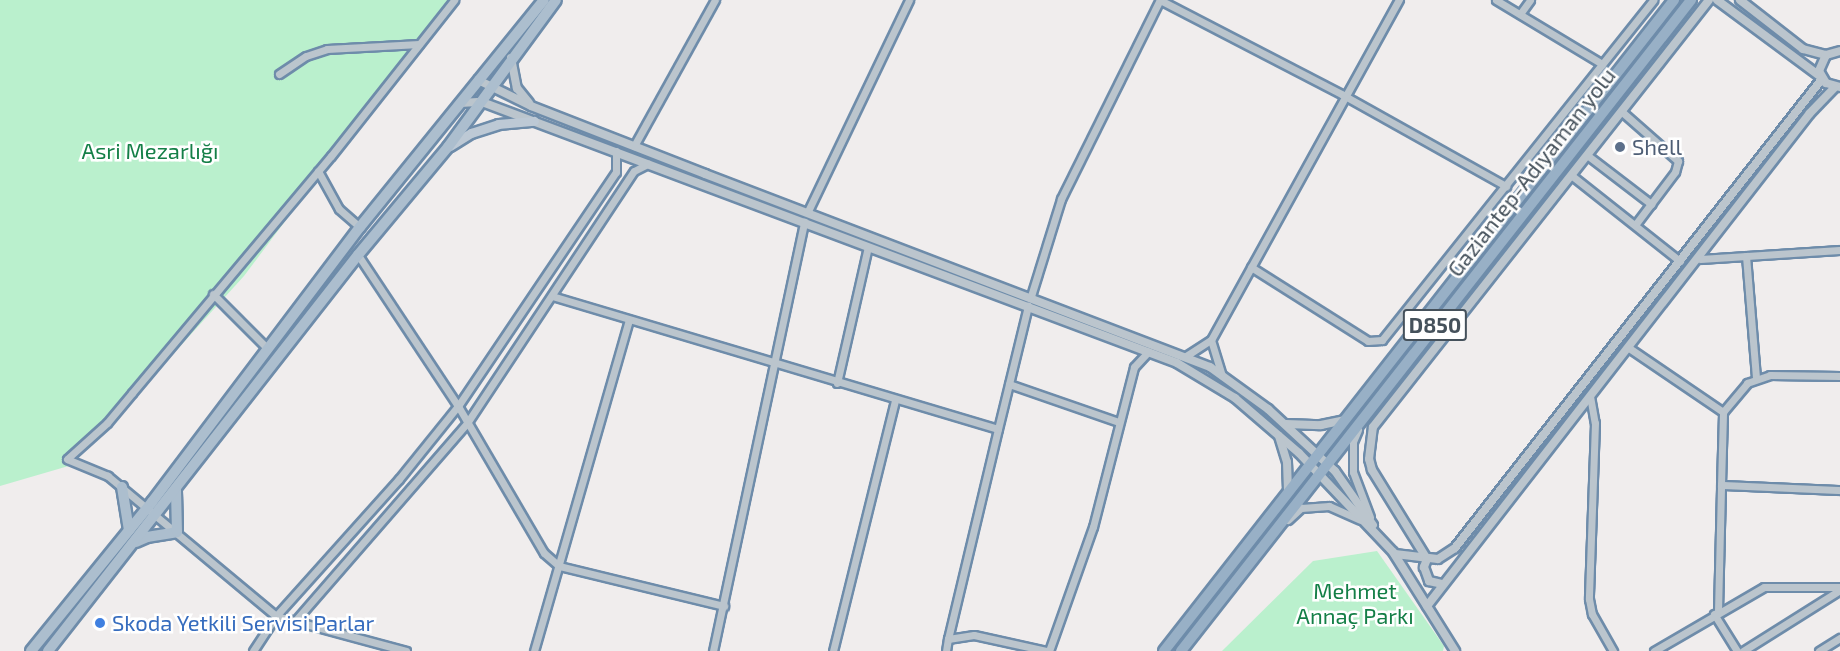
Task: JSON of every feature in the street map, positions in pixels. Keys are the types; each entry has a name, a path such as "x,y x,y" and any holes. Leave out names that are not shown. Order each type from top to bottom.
{"highway":[{"name":"Gaziantep-Adıyaman yolu","path":"1181,651 1277,529 1345,420 1674,0"},
{"name":"Gaziantep-Adıyaman yolu","path":"1164,651 1288,493 1362,418 1691,0"}],"main road":[{"path":"31,651 147,507 360,227 544,0"},
{"path":"48,651 358,255 448,147 511,58 556,0"},
{"path":"448,147 471,133 498,124 534,121"},
{"path":"122,487 129,530"},
{"path":"133,544 147,537 177,532 176,490"}],"street":[{"path":"405,651 276,616 108,476 67,459 107,423 318,171 454,0"},
{"path":"634,146 715,0"},
{"path":"808,211 909,0"},
{"path":"1031,296 1060,199 1160,0 1343,95 1506,186"},
{"path":"1186,356 1211,340 1343,95 1399,0"},
{"path":"1496,0 1602,64"},
{"path":"1520,14 1530,0"},
{"path":"1251,267 1374,343 1388,335 1653,0"},
{"path":"1442,585 1429,581 1425,567 1427,559 1372,470 1369,459 1373,428 1708,0"},
{"path":"1427,606 1700,259 1810,113 1838,87 1822,78 1717,0"},
{"path":"1740,0 1803,49 1826,55 1840,51"},
{"path":"279,74 306,56 324,50 419,44"},
{"path":"1395,554 1438,559 1455,549 1822,78 1820,65 1826,55"},
{"path":"511,58 517,88 531,106"},
{"path":"478,80 531,106 1186,356 1222,375 1286,424 1395,554 1455,651"},
{"path":"460,103 482,102 1177,363 1219,387 1279,436 1318,464"},
{"path":"1621,111 1678,161 1675,172 1635,225"},
{"path":"253,651 276,616 399,479 458,406 616,171 615,151"},
{"path":"1587,155 1651,204"},
{"path":"295,621 466,423 634,171 648,164"},
{"path":"318,171 339,209 360,227"},
{"path":"1571,176 1680,261"},
{"path":"713,651 804,222"},
{"path":"837,383 868,247"},
{"path":"1700,259 1840,250"},
{"path":"358,255 458,406 544,553 559,566 724,606"},
{"path":"1746,256 1756,377"},
{"path":"213,294 267,348"},
{"path":"552,296 775,366 998,429"},
{"path":"946,651 1028,306"},
{"path":"534,651 628,320"},
{"path":"1211,340 1222,375"},
{"path":"1629,348 1724,412"},
{"path":"948,639 974,635 1048,651 1094,527 1134,367 1148,352"},
{"path":"1737,651 1716,613 1724,412 1727,402 1756,377 1840,376"},
{"path":"1009,384 1119,422"},
{"path":"1590,396 1595,423 1589,599 1592,614 1613,651"},
{"path":"833,651 895,400"},
{"path":"1362,418 1351,459 1369,523"},
{"path":"1286,424 1320,425 1345,420"},
{"path":"1279,436 1287,462 1288,493"},
{"path":"1721,484 1840,490"},
{"path":"1277,529 1301,508 1316,506 1329,506 1369,523"},
{"path":"1654,651 1764,587 1840,588"},
{"path":"1743,651 1840,588"},
{"path":"1819,651 1840,638"}],"green space":[{"name":"Asri Mezarlığı","path":"0,0 451,0 244,276 72,465 0,486"},
{"name":"Mehmet Annaç Parkı","path":"1377,551 1444,646 1443,651 1222,651 1313,561"}],"place":[{"name":"Shell","path":"1620,147"},
{"name":"Skoda Yetkili Servisi Parlar","path":"100,623"}]}
